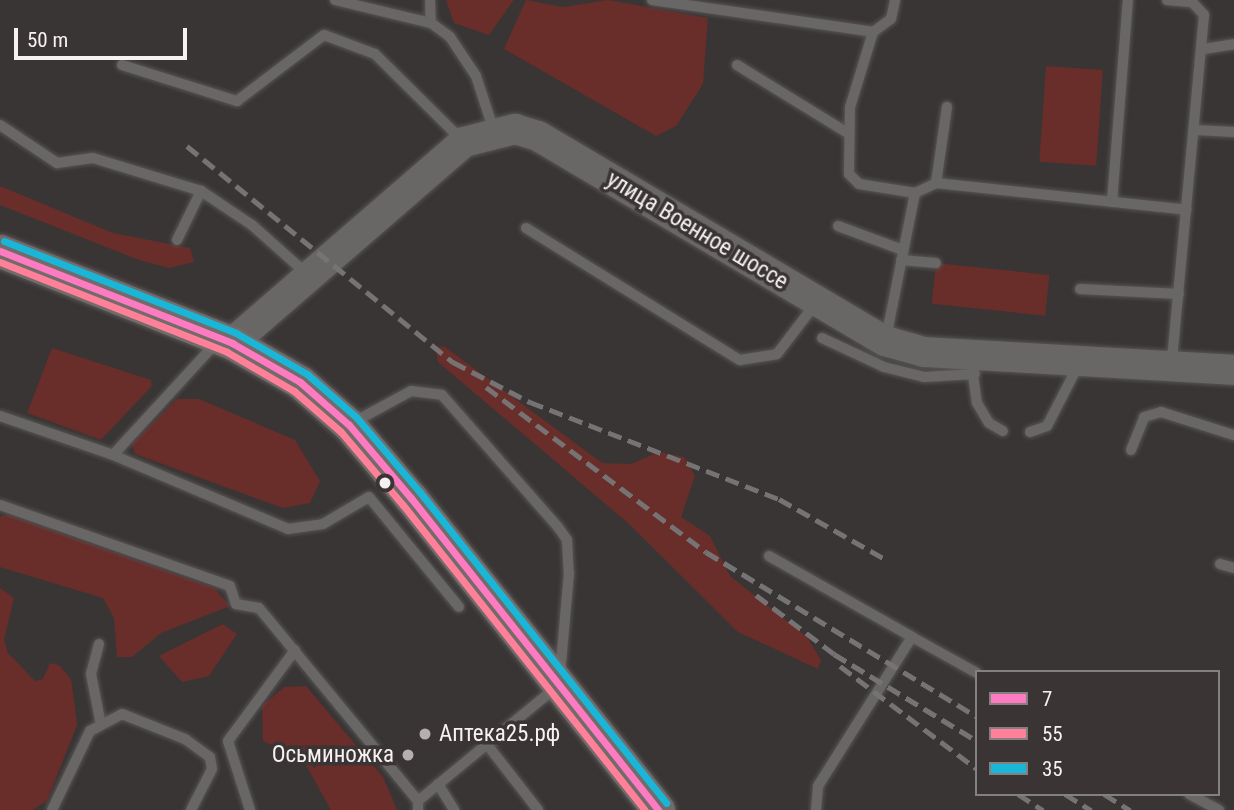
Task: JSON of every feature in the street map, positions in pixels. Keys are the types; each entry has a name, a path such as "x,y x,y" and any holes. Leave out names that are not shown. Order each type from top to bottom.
{"main road":[{"name":"улица Военное шоссе","path":"226,341 310,276 464,142 494,131 538,136 816,303 886,341 970,363 1080,360 1234,370"},
{"path":"0,251 226,341 300,382 349,425 414,524 440,557 462,594 559,684 659,810"}],"lane":[{"path":"335,0 430,23 463,53 494,131"},
{"path":"430,0 430,23"},
{"path":"652,0 873,32"},
{"path":"895,0 891,19 873,32 855,78 846,132 855,181 915,193 936,183 1187,210"},
{"path":"1112,202 1128,0"},
{"path":"1167,0 1192,2 1202,9 1204,50 1171,366"},
{"path":"122,65 237,101 324,35 375,54 464,142"},
{"path":"1204,50 1234,44"},
{"path":"737,65 846,132"},
{"path":"936,183 947,107"},
{"path":"0,125 57,163 93,158 201,191 252,225 310,276"},
{"path":"1195,130 1234,132"},
{"path":"177,240 201,191"},
{"path":"886,341 915,193"},
{"path":"838,226 902,255 936,263"},
{"path":"526,228 740,360 777,354 816,303"},
{"path":"1080,289 1179,294"},
{"path":"822,338 884,367 924,377 970,363 977,403 989,423 1003,431"},
{"path":"113,455 226,341"},
{"path":"1030,432 1048,426 1066,400 1080,360"},
{"path":"0,505 230,586 236,604 260,608 418,805 438,784 489,747 559,684 569,573 567,540 442,396 411,391 349,425"},
{"path":"1131,450 1144,417 1160,412 1234,435"},
{"path":"2,414 113,455 288,528 323,524 364,496 414,524"},
{"path":"769,556 975,672"},
{"path":"1220,564 1234,568"},
{"path":"816,810 817,786 912,637"},
{"path":"52,810 100,720 91,674 99,644"},
{"path":"250,810 233,769 232,732 295,650"},
{"path":"100,720 133,715 203,749 212,769"},
{"path":"489,747 538,810"},
{"path":"212,769 233,769"},
{"path":"191,810 212,769"},
{"path":"438,784 454,810"},
{"path":"1193,796 1219,810"}],"shaded area":[{"path":"446,0 513,1 489,35 454,23"},
{"path":"526,0 563,7 608,0 708,18 703,84 676,126 656,136 504,49"},
{"path":"1046,66 1103,70 1096,166 1039,162"},
{"path":"0,186 113,233 190,248 194,262 169,268 139,260 0,205"},
{"path":"936,263 1049,275 1045,316 932,304"},
{"path":"435,346 445,347 602,463 631,464 659,452 684,457 695,476 681,517 710,536 730,576 807,637 821,660 818,669 738,632 628,523 438,362"},
{"path":"52,348 151,380 152,386 101,440 27,413"},
{"path":"177,399 199,399 295,440 320,481 310,503 283,508 135,454 132,444"},
{"path":"9,515 214,588 230,606 161,633 132,657 117,657 114,618 103,598 0,567 0,516"},
{"path":"0,588 14,598 4,640 8,653 35,681 43,679 50,663 59,665 71,679 77,725 47,801 32,810 0,810"},
{"path":"223,624 237,634 209,676 182,682 159,656"},
{"path":"306,686 383,777 397,810 331,810 302,758 263,741 262,706 284,687"}],"railway":[{"path":"187,146 453,362 530,402 779,499 887,560"},
{"path":"486,387 706,552 975,716"},
{"path":"756,595 834,654 975,740"},
{"path":"840,666 975,767"},
{"path":"1021,796 1043,810"},
{"path":"1068,796 1091,810"},
{"path":"1107,796 1130,810"}],"transit line":[{"name":"35","path":"4,241 236,333 307,374 357,418 419,491 666,803"},
{"name":"7","path":"0,251 232,343 300,382 349,425 411,498 658,810"},
{"name":"55","path":"0,262 227,352 294,391 341,432 403,505 645,810"}],"place":[{"name":"Аптека25.рф","path":"425,734"},
{"name":"Осьминожка","path":"408,755"}]}
